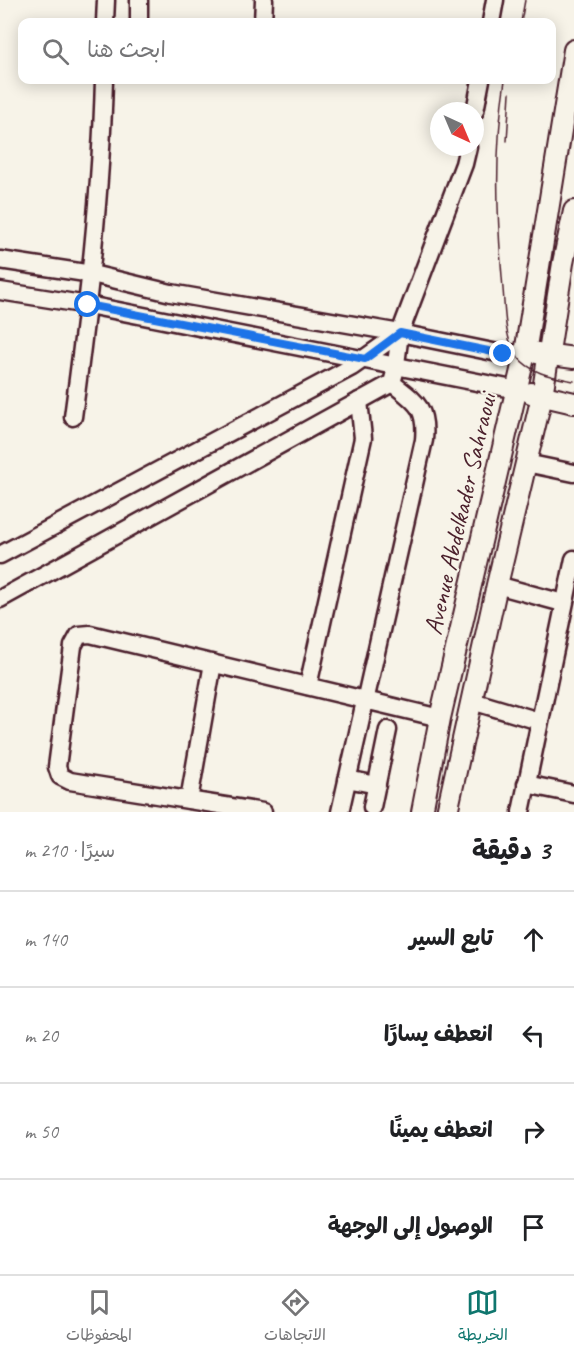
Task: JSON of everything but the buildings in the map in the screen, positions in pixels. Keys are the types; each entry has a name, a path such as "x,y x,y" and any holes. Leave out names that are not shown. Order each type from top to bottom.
{"main road":[{"name":"Avenue Abdelkader Sahraoui","path":"422,812 440,718 525,353 574,50"},
{"name":"Avenue Abdelkader Sahraoui","path":"447,812 542,396 548,353 568,264 574,211"},
{"path":"525,353 548,353 574,358"},
{"path":"517,390 574,403"}],"street":[{"path":"105,18 106,0"},
{"path":"138,0 139,18"},
{"path":"263,18 264,0"},
{"path":"492,18 495,0"},
{"path":"73,417 92,274 104,84"},
{"path":"477,102 480,84"},
{"path":"392,383 400,333 466,156"},
{"path":"0,260 92,274 171,293 400,333 503,354 525,353"},
{"path":"0,291 88,305 517,390"},
{"path":"0,555 365,359 400,333"},
{"path":"0,599 392,383"},
{"path":"340,812 424,440 425,422 421,409 392,383"},
{"path":"308,686 363,438 359,401"},
{"path":"526,462 574,473"},
{"path":"521,812 563,603 571,583 574,559"},
{"path":"497,585 563,603"},
{"path":"263,812 70,781 60,776 57,766 73,646 79,635 90,634 440,718"},
{"path":"189,800 213,663"},
{"path":"472,701 538,722"},
{"path":"372,807 388,730"},
{"path":"347,779 377,785"},
{"path":"526,784 574,795"}],"tram line":[{"path":"522,18 525,0"},
{"path":"505,84 499,132 498,211 507,332 517,356 529,367 543,374 574,381"},
{"path":"507,141 510,93"}],"route":[{"path":"88,305 365,359 400,333 503,354"}]}
